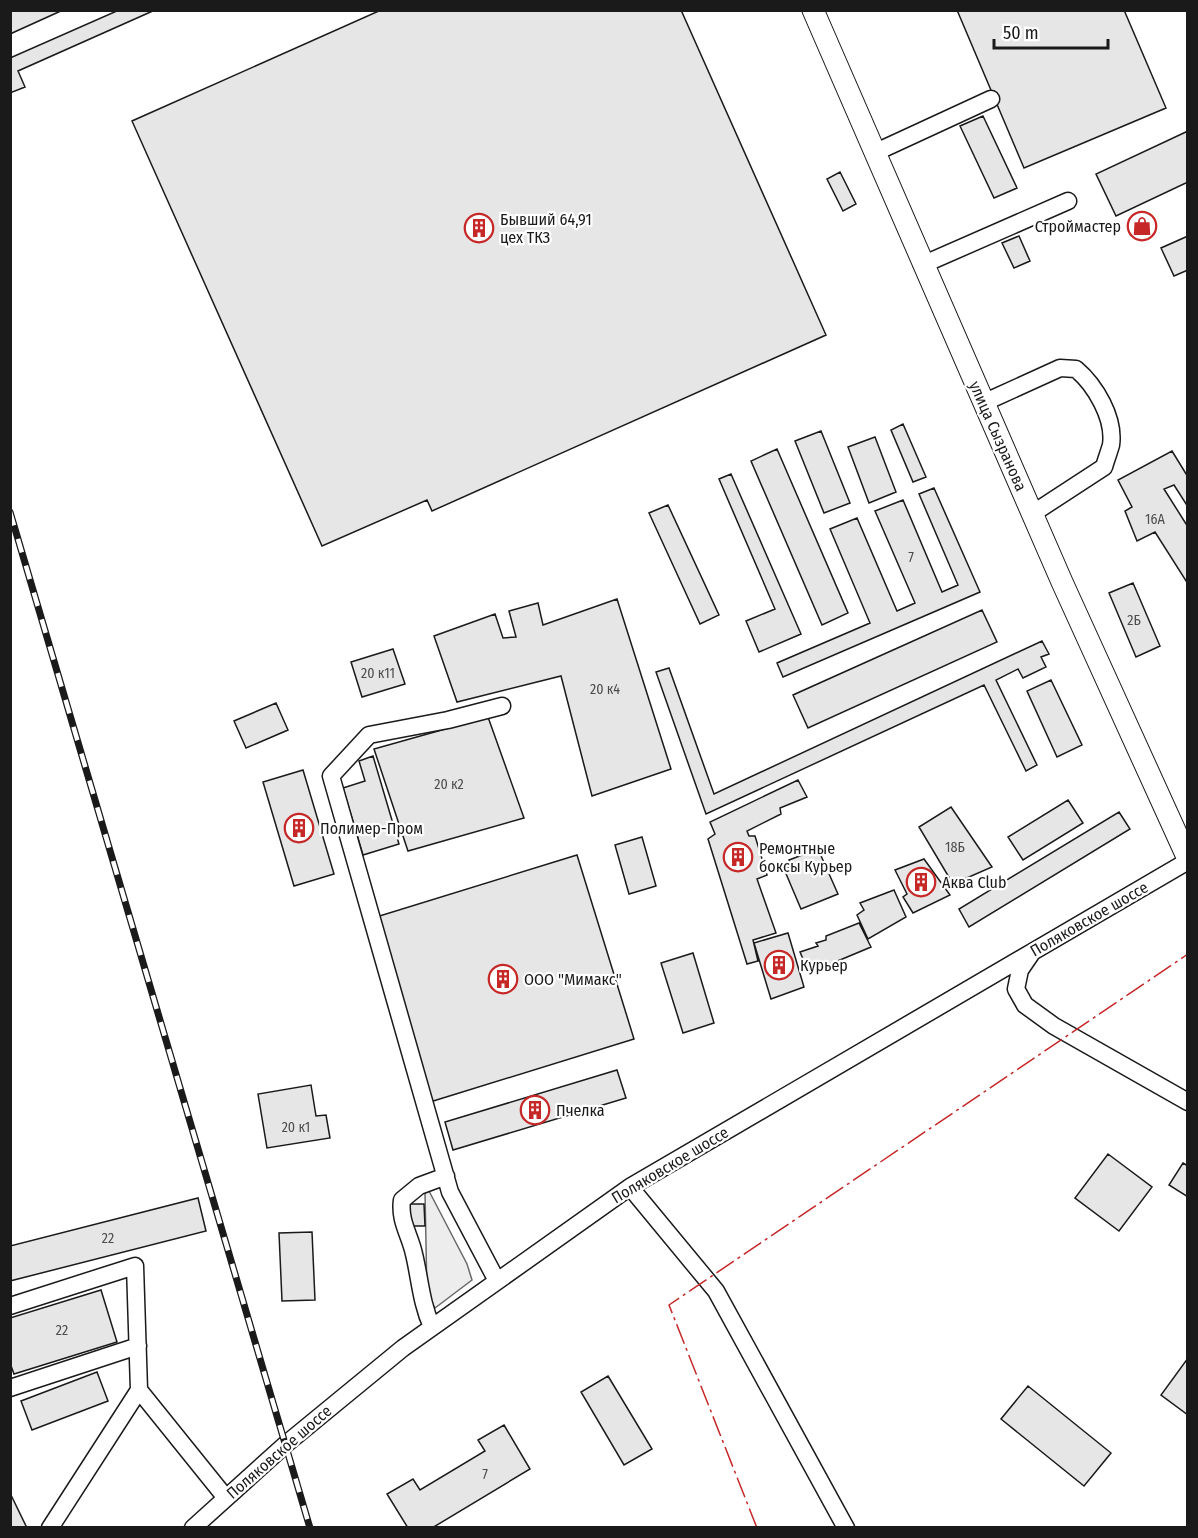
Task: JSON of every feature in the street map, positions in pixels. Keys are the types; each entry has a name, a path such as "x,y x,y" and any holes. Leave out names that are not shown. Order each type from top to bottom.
{"main road":[{"name":"улица Сызранова","path":"813,10 922,265 1188,860"}],"street":[{"path":"874,153 992,99"},
{"path":"922,265 1068,201"},
{"path":"983,403 1060,368 1076,369 1095,390 1107,417 1111,442 1104,467 1032,514"},
{"path":"496,1281 450,1192 331,776 369,735 448,720 502,706"},
{"name":"Поляковское шоссе","path":"193,1527 304,1429 432,1327 630,1187 1188,860"},
{"path":"1034,951 1020,970 1016,989 1025,1005 1054,1026 1188,1102"},
{"path":"432,1327 425,1312 414,1253 400,1214 402,1200 419,1186 446,1176"},
{"path":"630,1187 716,1291 846,1527"},
{"path":"10,1306 135,1266 139,1390 50,1527"},
{"path":"10,1388 138,1346"},
{"path":"139,1390 226,1498"}],"shaded area":[{"path":"429,1191 467,1264 472,1280 435,1308 427,1296 425,1192"}],"building":[{"path":"10,10 63,10 10,34"},
{"path":"119,10 155,10 18,71 25,87 10,93 10,58"},
{"name":"Бывший 64,91 цех ТКЗ","path":"381,10 681,10 826,335 432,511 427,500 322,546 132,121"},
{"path":"957,10 1124,10 1166,108 1024,168"},
{"path":"983,116 1017,188 994,198 960,126"},
{"path":"1188,131 1188,182 1116,216 1096,174"},
{"path":"840,172 856,204 843,211 827,179"},
{"path":"1019,236 1030,261 1014,268 1002,243"},
{"path":"1188,236 1188,270 1174,276 1161,248"},
{"path":"903,424 926,477 913,482 891,430"},
{"path":"821,431 850,503 824,513 795,441"},
{"path":"875,437 896,492 869,503 848,447"},
{"path":"777,449 848,613 822,625 751,461"},
{"path":"1172,451 1188,477 1188,507 1174,485 1164,489 1188,527 1188,584 1155,532 1137,541 1125,511 1132,507 1118,480"},
{"path":"731,474 801,634 759,652 746,621 775,609 719,479"},
{"path":"934,488 980,592 783,677 777,663 870,623 830,529 857,518 897,611 915,603 875,511 903,500 942,592 958,585 919,494"},
{"path":"668,505 719,615 700,624 649,513"},
{"path":"1133,583 1160,646 1136,657 1109,593"},
{"path":"617,599 671,769 592,796 561,676 457,702 434,636 495,614 503,638 516,637 509,611 538,603 543,625"},
{"path":"982,610 997,642 808,728 793,695"},
{"path":"1042,641 1049,654 1041,657 1046,667 1023,678 1018,669 996,680 1037,765 1026,771 984,685 706,814 656,672 669,668 714,794"},
{"path":"393,649 405,684 362,697 351,662"},
{"path":"1051,680 1082,745 1057,757 1027,691"},
{"path":"276,703 288,730 246,748 234,721"},
{"path":"488,717 524,818 408,851 374,749"},
{"name":"Полимер-Пром","path":"373,756 399,844 363,855 343,788 365,781 359,761"},
{"name":"Полимер-Пром","path":"303,770 334,874 294,886 263,782"},
{"name":"Ремонтные боксы Курьер","path":"798,780 807,797 780,808 781,814 747,831 749,836 755,836 767,875 757,879 776,933 753,940 758,961 747,964 708,839 715,834 710,822"},
{"path":"1068,800 1083,823 1023,860 1008,837"},
{"path":"951,807 992,867 953,884 919,827"},
{"path":"1119,812 1130,829 969,927 959,909"},
{"path":"642,837 656,886 629,894 615,845"},
{"path":"818,849 838,894 801,909 784,869 791,866 789,860"},
{"name":"ООО \"Мимакс\"","path":"577,855 634,1039 430,1102 373,918"},
{"name":"Аква Club","path":"924,859 950,895 913,913 903,897 907,894 895,870"},
{"path":"894,890 906,917 868,939 857,915 864,910 860,903"},
{"path":"859,923 871,947 809,973 800,952 818,946 816,943 826,940 826,936"},
{"name":"Курьер","path":"788,933 804,987 771,999 754,943"},
{"path":"693,953 714,1023 683,1033 661,963"},
{"name":"Пчелка","path":"617,1070 626,1098 453,1150 445,1122"},
{"path":"311,1085 316,1116 326,1115 330,1138 267,1148 258,1094"},
{"path":"1108,1154 1152,1187 1119,1231 1075,1198"},
{"path":"1183,1163 1188,1166 1188,1197 1169,1185"},
{"path":"198,1198 206,1231 10,1281 10,1246"},
{"path":"407,1204 424,1204 425,1226 407,1226"},
{"path":"312,1232 315,1300 282,1301 279,1233"},
{"path":"101,1290 117,1342 14,1374 10,1363 10,1318"},
{"path":"1188,1358 1188,1415 1161,1395"},
{"path":"97,1372 108,1401 32,1430 21,1401"},
{"path":"608,1376 652,1449 624,1465 581,1392"},
{"path":"1028,1386 1111,1453 1084,1486 1001,1419"},
{"path":"504,1425 530,1469 432,1528 408,1528 387,1494 413,1479 420,1490 485,1451 478,1440"},
{"path":"10,1493 27,1528 10,1528"}],"railway":[{"path":"10,512 310,1528"}],"power":[{"path":"757,1528 669,1305 1188,954"}],"place":[{"name":"Строймастер","path":"1142,226"},
{"name":"Бывший 64,91 цех ТКЗ","path":"479,228"},
{"name":"Полимер-Пром","path":"299,828"},
{"name":"Ремонтные боксы Курьер","path":"738,857"},
{"name":"Аква Club","path":"921,882"},
{"name":"Курьер","path":"779,965"},
{"name":"ООО \"Мимакс\"","path":"503,979"},
{"name":"Пчелка","path":"535,1110"}]}
